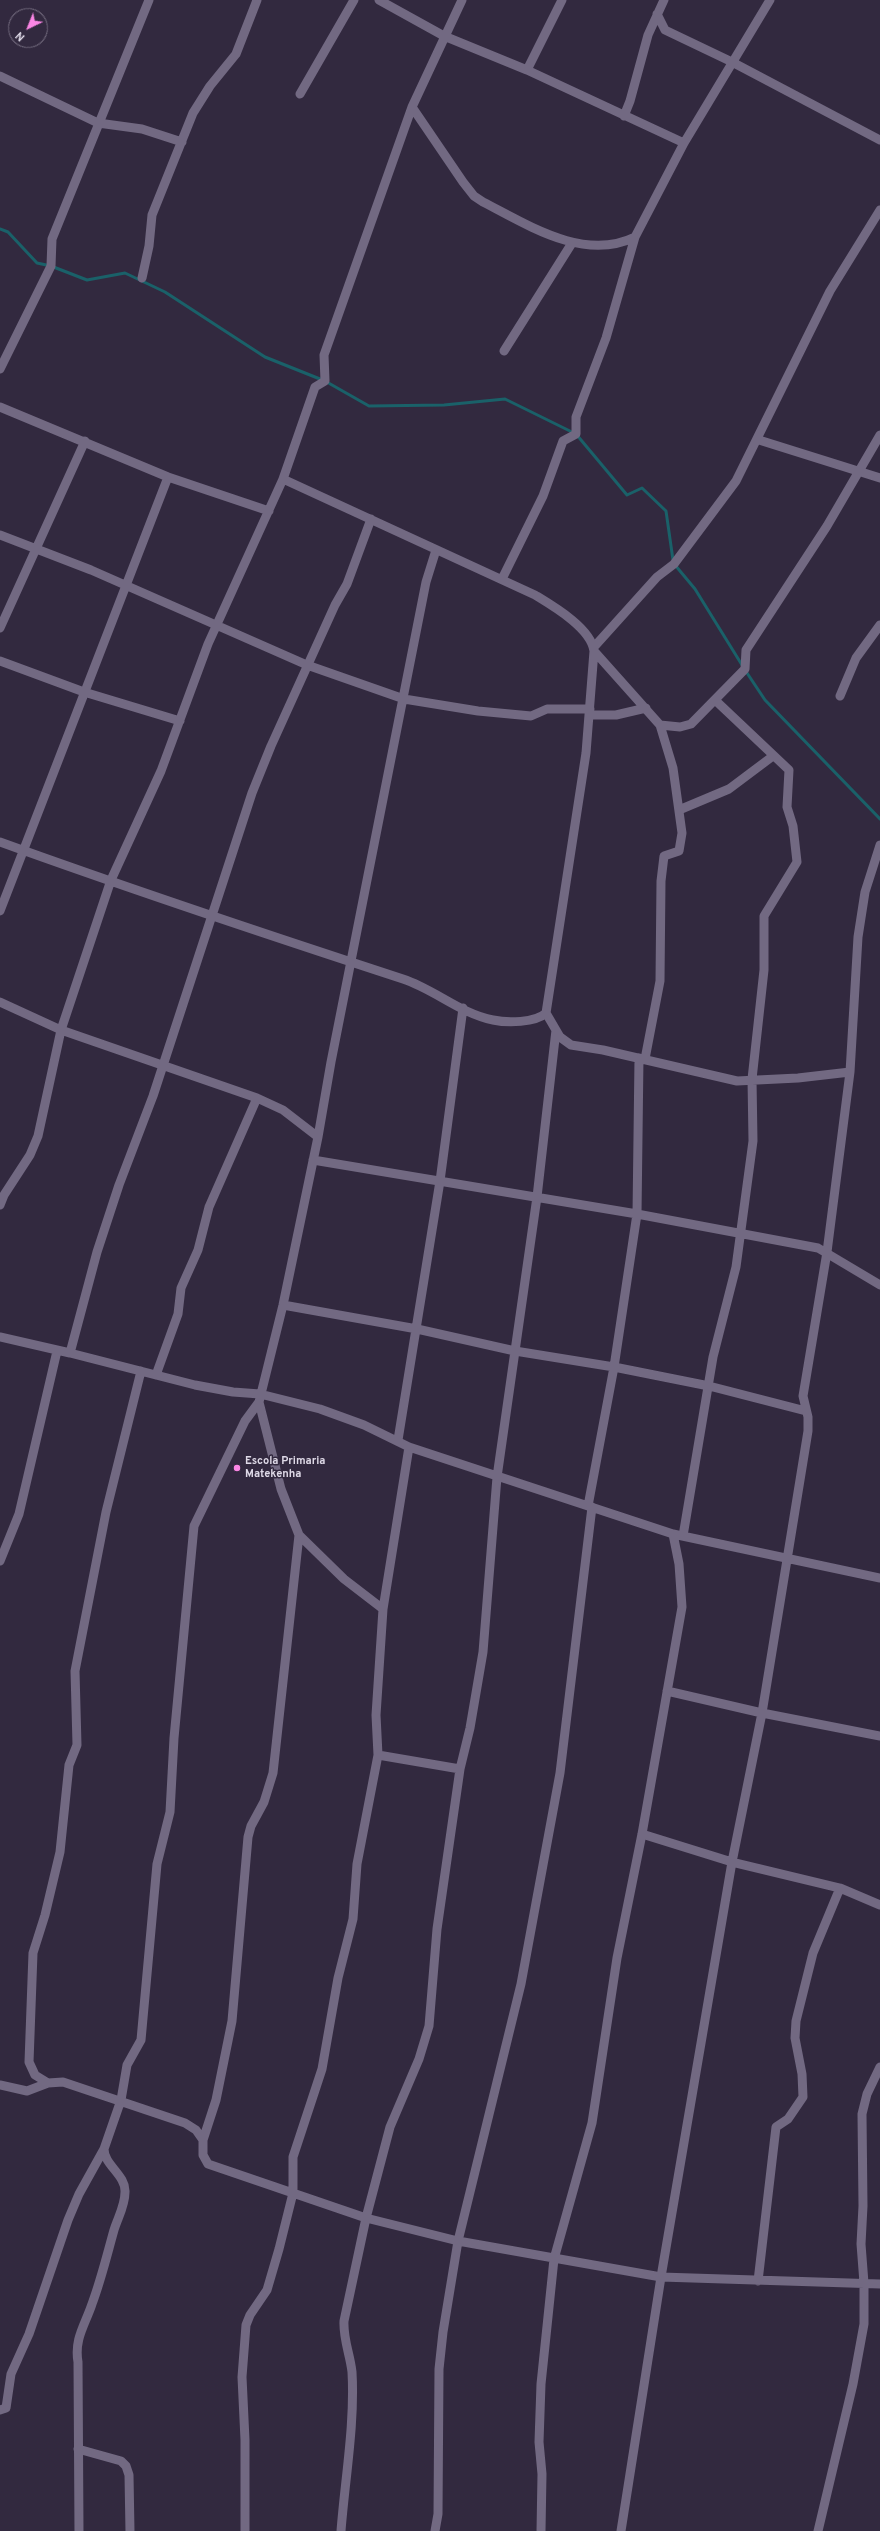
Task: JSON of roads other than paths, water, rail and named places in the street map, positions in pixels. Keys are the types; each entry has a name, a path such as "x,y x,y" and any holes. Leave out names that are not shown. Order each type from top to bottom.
{"street":[{"path":"0,369 51,266 52,239 148,0"},
{"path":"142,278 149,246 152,215 197,106 236,54 256,0"},
{"path":"300,94 354,0"},
{"path":"379,0 444,36 527,70 684,143"},
{"path":"0,1205 4,1195 30,1155 38,1136 61,1030 111,880 161,771 216,625 283,479 315,387 325,381 324,355 412,106 462,0"},
{"path":"527,70 562,0"},
{"path":"624,116 630,101 648,35 664,0"},
{"path":"502,579 542,496 563,441 576,434 576,417 606,338 634,237 684,143 770,0"},
{"path":"657,14 665,30 732,62 880,140"},
{"path":"648,35 665,30"},
{"path":"0,76 98,123 142,129 182,142"},
{"path":"412,106 474,196 513,218 572,243 619,245 634,237"},
{"path":"850,1072 798,1078 752,1079 737,1081 642,1058 571,1045 560,1037 546,1013 568,880 589,712 594,649 657,577 674,564 736,481 758,440 789,370 830,291 880,210"},
{"path":"504,351 572,243"},
{"path":"0,407 86,441 168,477 269,511"},
{"path":"660,725 680,727 691,724 744,669 746,650 860,472 880,435"},
{"path":"758,440 880,478"},
{"path":"0,628 35,549 86,441"},
{"path":"0,911 22,850 168,477"},
{"path":"283,479 502,579 562,611 579,627 594,649 660,725 673,768 682,833 681,849 677,852 665,855 661,880 660,981 642,1058 637,1214 614,1367 590,1506 558,1781 521,1984 458,2242 442,2332 439,2368 438,2514 435,2531"},
{"path":"70,1353 104,1230 163,1064 213,916 252,793 271,746 335,604 347,584 371,519"},
{"path":"0,535 125,584 308,665 404,699 478,711 531,716 547,709 616,715 646,708"},
{"path":"0,2410 7,2406 11,2374 29,2334 68,2220 79,2194 104,2149 121,2100 127,2065 141,2040 157,1864 170,1812 174,1738 194,1526 245,1421 260,1398 282,1305 318,1137 350,962 404,699 426,582 436,550"},
{"path":"840,696 856,658 880,625"},
{"path":"0,661 84,692 180,721"},
{"path":"683,1536 713,1357 736,1267 753,1141 752,1079 764,970 764,916 797,862 793,826 787,801 790,774 715,700"},
{"path":"679,810 729,789 773,756"},
{"path":"0,842 213,916 411,982 463,1008 494,1021 530,1020 546,1013"},
{"path":"620,2531 661,2277 732,1862 762,1713 786,1558 808,1431 806,1410 802,1396 827,1252 850,1072 858,937 865,892 880,845"},
{"path":"0,1002 61,1030 163,1064 257,1098 283,1110 318,1137"},
{"path":"398,1440 440,1181 463,1008"},
{"path":"341,2531 351,2411 352,2371 343,2338 344,2321 366,2218 390,2127 419,2059 429,2026 437,1929 460,1770 470,1728 482,1652 497,1477 537,1197 556,1030"},
{"path":"156,1375 178,1314 181,1288 198,1250 210,1207 257,1098"},
{"path":"313,1160 740,1232 827,1252 880,1285"},
{"path":"282,1305 417,1329 514,1351 614,1367 709,1386 806,1410"},
{"path":"0,1337 70,1353 195,1386 320,1410 364,1424 398,1440 409,1448 673,1534 880,1578"},
{"path":"0,1561 19,1514 57,1351"},
{"path":"48,2083 35,2075 29,2062 33,1953 45,1915 60,1852 69,1765 77,1745 78,1732 75,1671 106,1512 141,1371"},
{"path":"260,1398 282,1489 299,1535 344,1579 383,1609"},
{"path":"245,2531 245,2440 242,2377 246,2325 250,2315 267,2290 293,2193 293,2157 322,2068 338,1978 353,1919 357,1864 378,1755 376,1715 383,1609 409,1448"},
{"path":"541,2531 542,2474 539,2442 541,2398 554,2258 592,2123 617,1958 642,1834 682,1607 679,1564 673,1534"},
{"path":"299,1535 273,1773 264,1802 251,1826 248,1837 232,2021 216,2100 203,2140 203,2155 208,2164 366,2218 458,2242 661,2277 880,2284"},
{"path":"667,1691 762,1713 880,1736"},
{"path":"378,1755 460,1770"},
{"path":"642,1834 732,1862 840,1888 880,1905"},
{"path":"758,2281 776,2127 788,2119 802,2097 802,2074 794,2038 796,2021 813,1953 840,1888"},
{"path":"818,2531 853,2384 864,2324 864,2283 861,2244 863,2206 862,2114 866,2094 880,2067"},
{"path":"0,2085 27,2091 48,2083 63,2082 121,2100 185,2123 196,2130 203,2140"},
{"path":"79,2531 77,2339 93,2304 123,2207 126,2190 119,2173 106,2157 104,2149"},
{"path":"78,2449 121,2461 126,2466 129,2475 130,2531"}],"waterway":[{"path":"0,229 8,232 37,263 51,266 87,280 125,273 165,292 265,357 325,381 369,406 444,405 505,399 576,434 627,495 642,488 666,511 673,560"},
{"path":"675,565 695,589 742,665"},
{"path":"745,670 765,700 880,819"}],"place":[{"name":"Escola Primaria Matekenha","path":"237,1468"}]}
